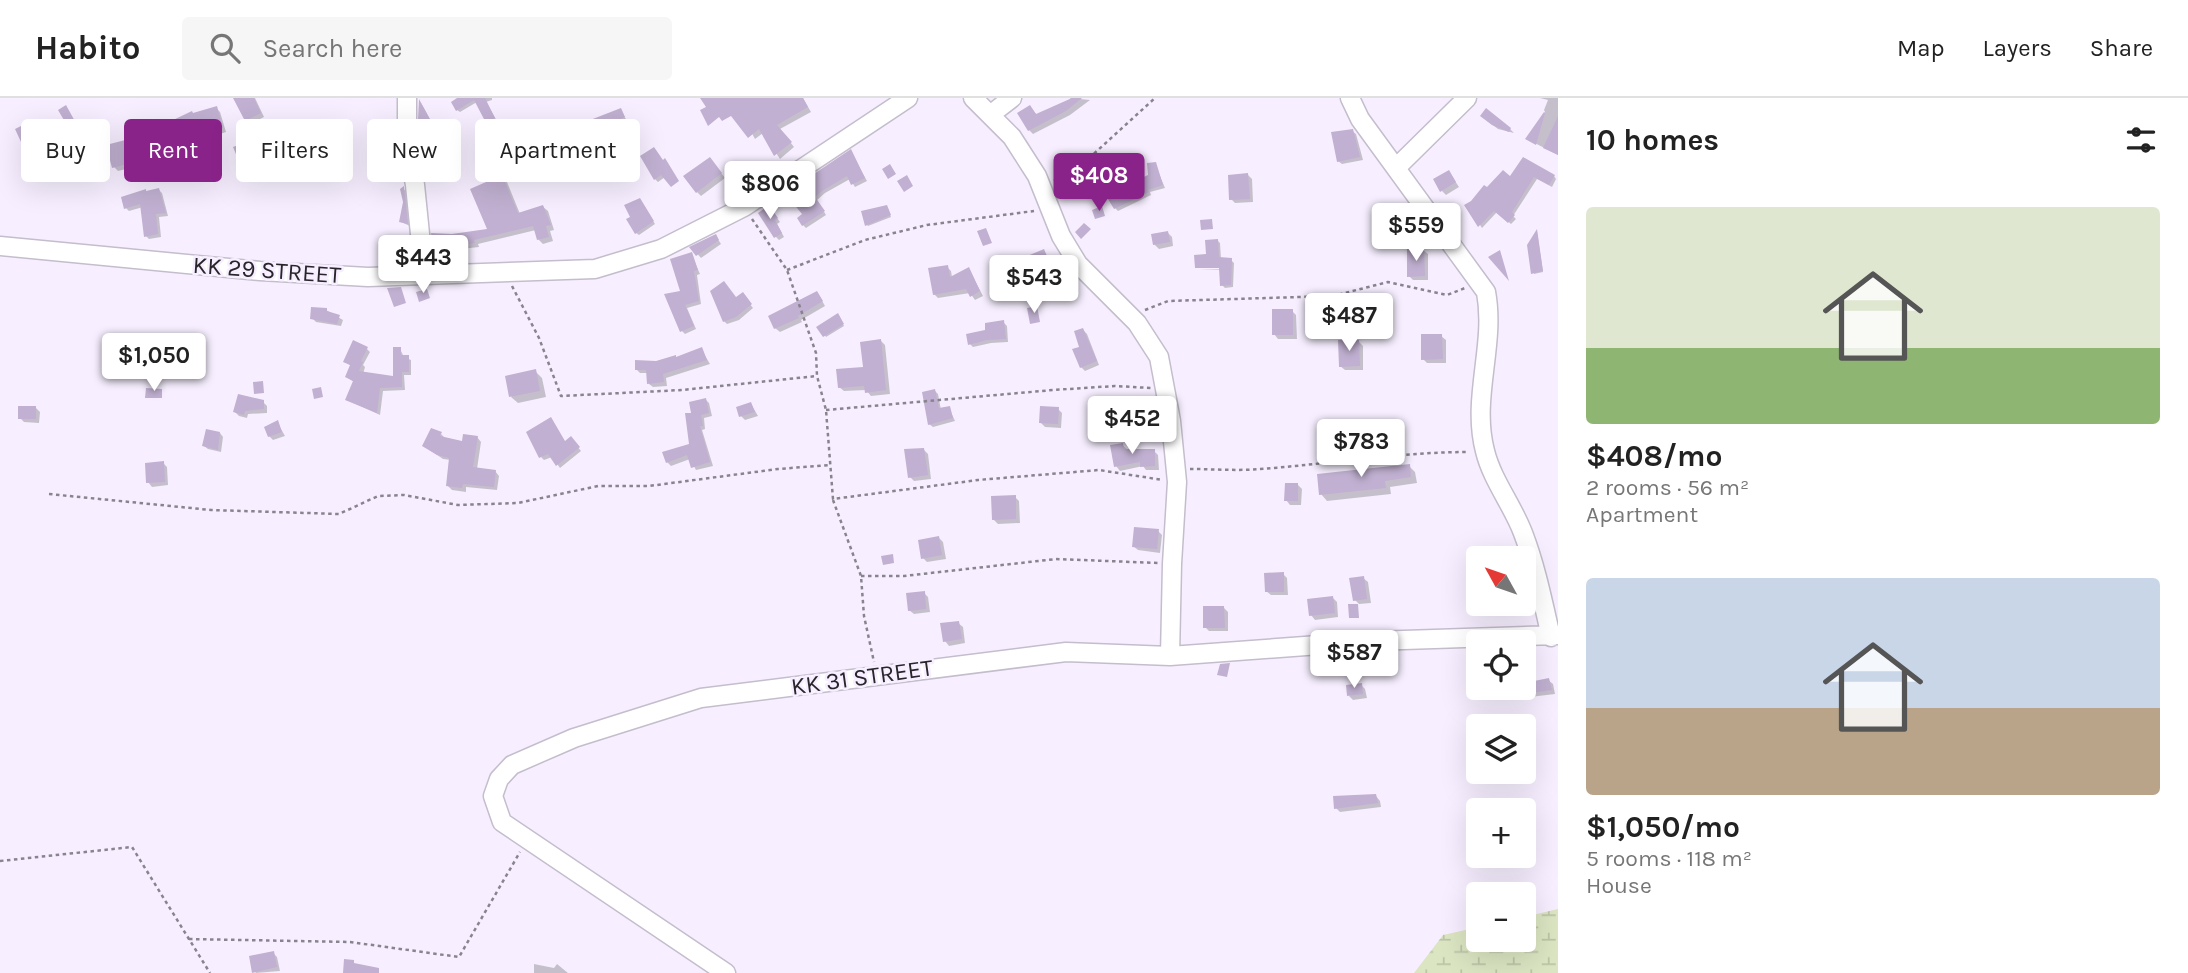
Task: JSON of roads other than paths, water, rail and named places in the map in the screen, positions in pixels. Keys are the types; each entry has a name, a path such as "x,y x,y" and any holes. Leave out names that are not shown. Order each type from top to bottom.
{"street":[{"path":"407,98 407,140 415,185 424,273"},
{"name":"KK 29 STREET","path":"0,246 260,271 368,277 595,268 661,249 744,207 908,98"},
{"path":"973,98 1012,137 1037,176 1061,236 1079,264 1137,323 1159,357 1171,421 1177,476 1170,656"},
{"path":"990,115 1012,98"},
{"path":"1350,98 1360,119 1486,292 1490,311 1479,408 1485,452 1523,533 1554,636"},
{"path":"1397,167 1467,98"},
{"name":"KK 31 STREET","path":"726,973 502,822 493,796 499,779 512,765 574,738 701,698 1066,652 1170,656 1373,641 1554,636"}]}
